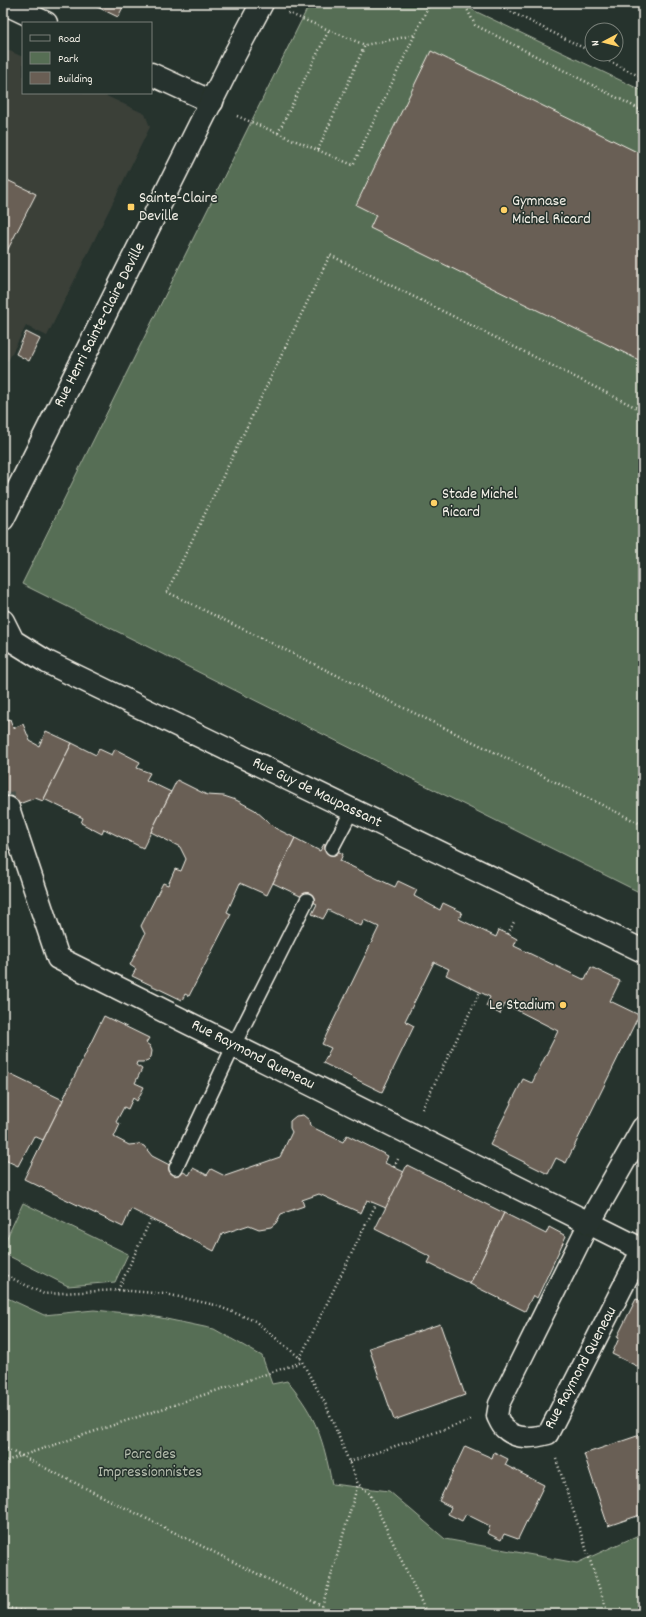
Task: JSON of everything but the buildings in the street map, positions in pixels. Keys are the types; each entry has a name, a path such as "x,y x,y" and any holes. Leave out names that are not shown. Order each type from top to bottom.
{"street":[{"path":"4,3 44,22"},
{"name":"Rue Henri Sainte-Claire Deville","path":"3,519 235,54 262,3"},
{"path":"152,74 212,102"},
{"name":"Rue Guy de Maupassant","path":"3,621 8,648 47,662 643,951"},
{"name":"Rue Raymond Queneau","path":"8,808 58,958 643,1249 548,1434 534,1438 518,1436 504,1429 496,1416 498,1411"},
{"path":"498,1411 499,1404 589,1223 643,1128"}],"lane":[{"path":"332,848 352,810"},
{"path":"176,1168 234,1045 307,900"}],"path":[{"path":"233,114 353,165 430,3"},
{"path":"464,3 475,25 643,111"},
{"path":"493,3 584,48"},
{"path":"284,12 365,45 415,35"},
{"path":"278,133 329,30"},
{"path":"318,150 365,45"},
{"path":"611,62 643,78"},
{"path":"643,411 330,255 167,592 643,825"},
{"path":"394,1167 480,992"},
{"path":"300,1358 376,1204"},
{"path":"118,1290 151,1219"},
{"path":"3,1274 44,1294 118,1290 166,1294 215,1305 255,1321 300,1358 326,1405 358,1484 370,1494 427,1614"},
{"path":"3,1462 302,1362"},
{"path":"349,1462 498,1411"},
{"path":"548,1434 608,1614"},
{"path":"3,1447 322,1606"},
{"path":"320,1614 358,1484"},
{"path":"3,1607 39,1614"}],"shaded area":[{"path":"3,48 22,57 22,94 102,94 145,114 150,127 47,336 26,326 8,361 3,359"}],"green space":[{"path":"310,3 458,3 643,91 643,894 22,584"},
{"path":"23,1203 128,1254 115,1282 68,1286 3,1253 3,1246"},
{"name":"Parc des Impressionnistes","path":"3,1296 44,1315 94,1310 147,1315 214,1329 262,1356 272,1384 287,1381 297,1394 312,1418 322,1441 332,1484 389,1491 445,1539 577,1563 643,1533 643,1614 3,1614"}],"tunnel":[{"path":"3,795 8,808"}],"place":[{"name":"Sainte-Claire Deville","path":"131,207"},
{"name":"Gymnase Michel Ricard","path":"504,210"},
{"name":"Stade Michel Ricard","path":"434,503"},
{"name":"Le Stadium","path":"563,1005"}]}
